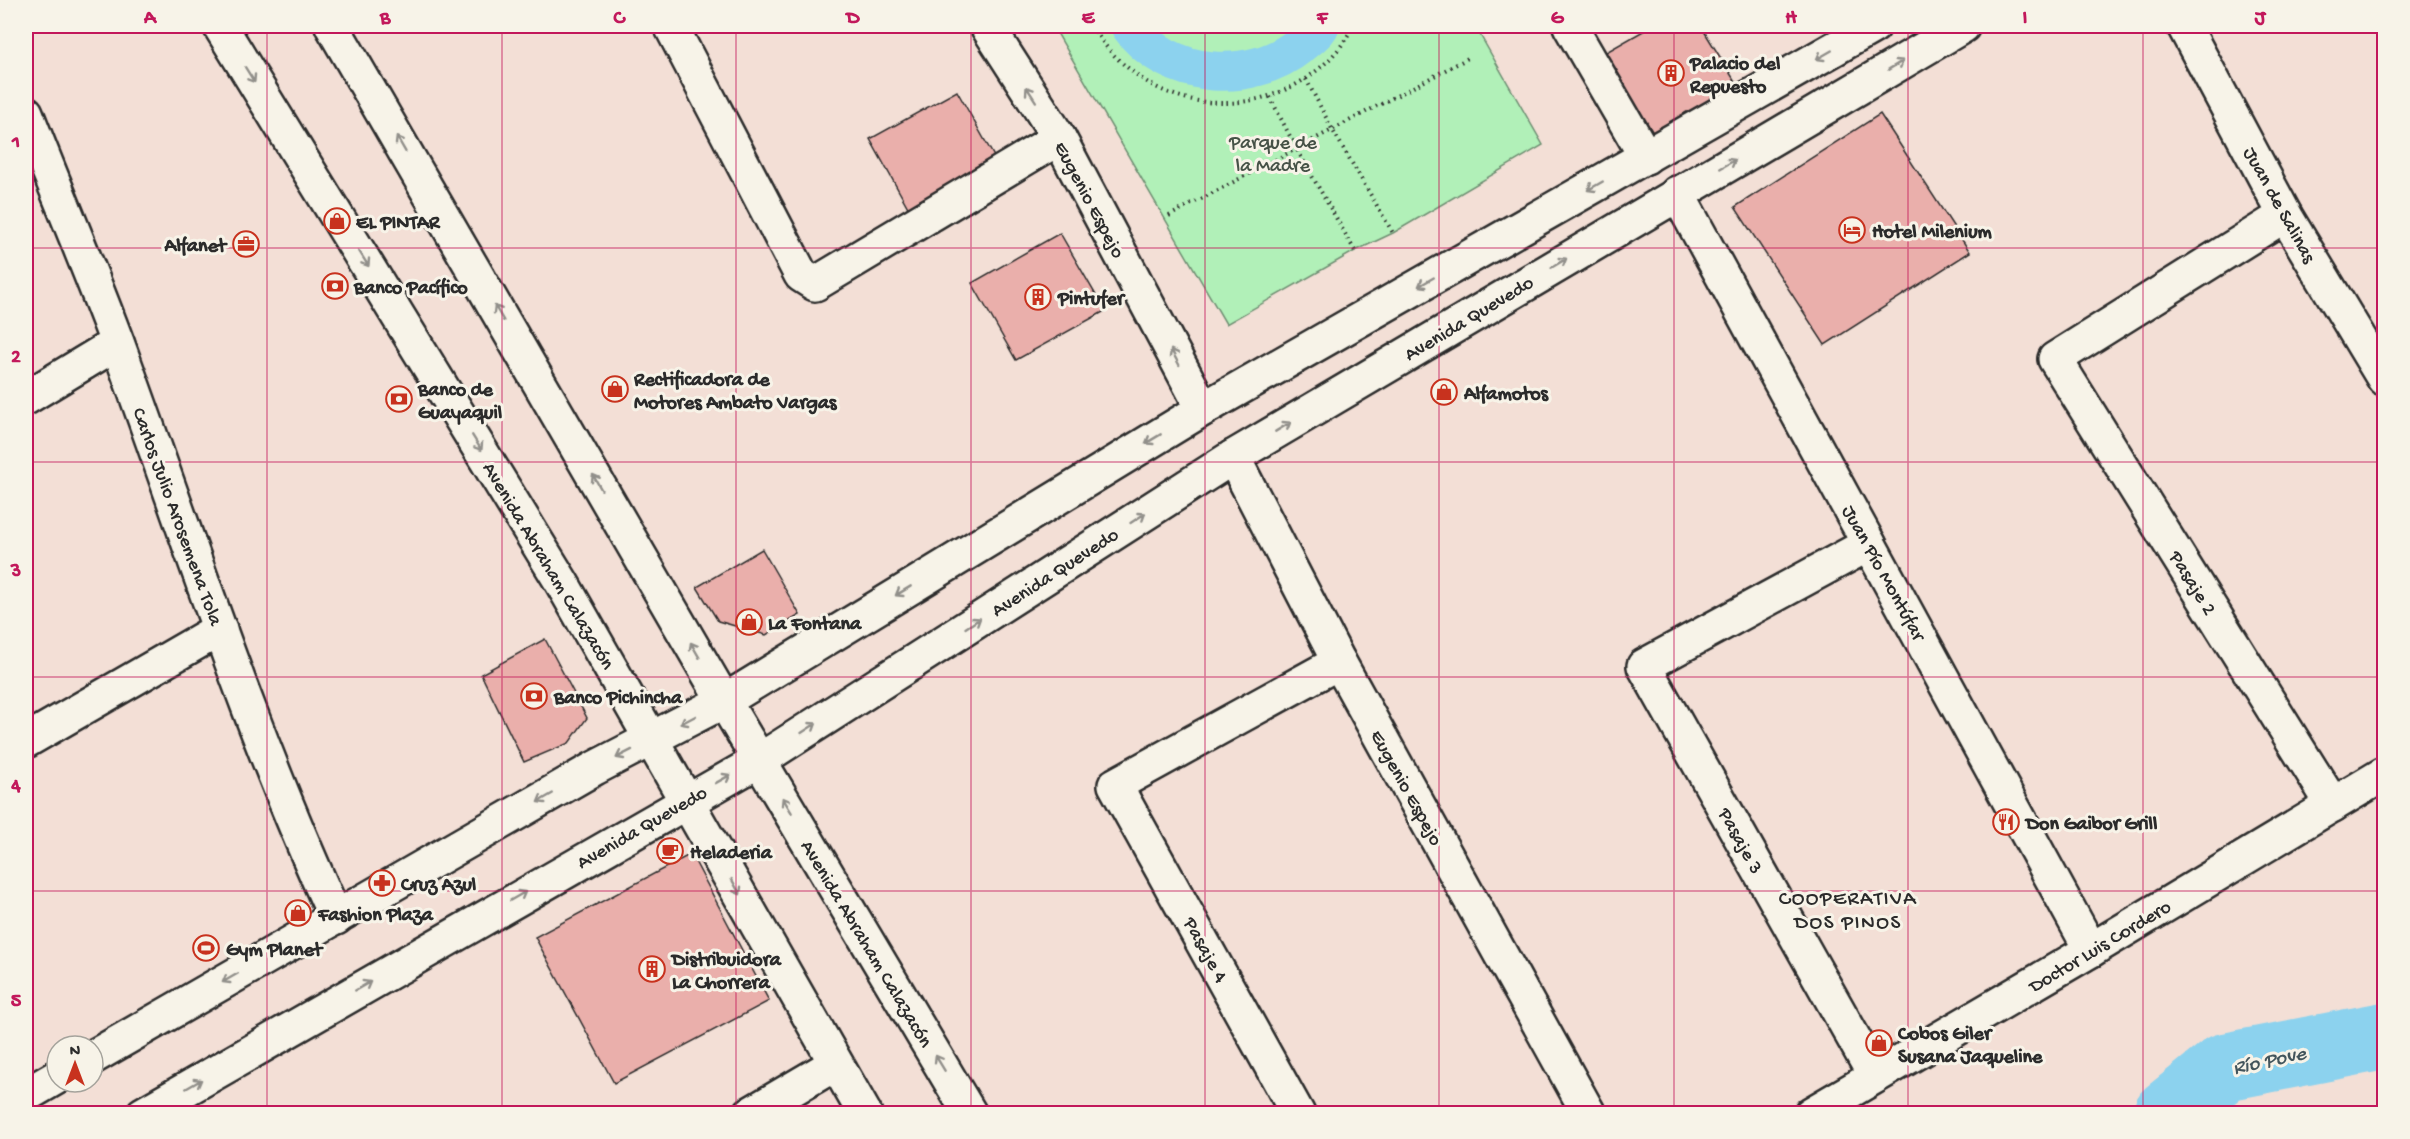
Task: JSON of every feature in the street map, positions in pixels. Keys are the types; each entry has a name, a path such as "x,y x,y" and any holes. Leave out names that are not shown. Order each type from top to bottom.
{"street":[{"name":"Avenida Abraham Calazacón","path":"220,26 562,583 865,1113"},
{"name":"Avenida Abraham Calazacón","path":"332,26 724,701 970,1113"},
{"path":"671,26 801,275 815,284 1059,138"},
{"name":"Eugenio Espejo","path":"987,26 1059,138 1203,409"},
{"path":"1570,26 1646,157"},
{"path":"105,1050 595,768 724,701 1203,409 1874,26"},
{"name":"Avenida Quevedo","path":"143,1113 760,760 1233,457 1963,26"},
{"name":"Juan de Salinas","path":"2184,26 2285,215 2385,379"},
{"name":"Carlos Julio Arosemena Tola","path":"26,113 117,344 220,629 305,852 336,918"},
{"name":"Juan Pío Montúfar","path":"1677,193 2091,950"},
{"name":"Pasaje 2","path":"2285,215 2055,358 2333,805"},
{"path":"26,398 117,344"},
{"name":"Eugenio Espejo","path":"1233,457 1339,662 1589,1113"},
{"name":"Pasaje 3","path":"1869,544 1644,666 1875,1076"},
{"path":"26,741 220,629"},
{"name":"Pasaje 4","path":"1298,1113 1115,785 1339,662"},
{"name":"Doctor Luis Cordero","path":"1811,1113 2091,950 2333,805 2378,788"},
{"path":"750,1113 836,1064"},
{"path":"26,1095 45,1084"}],"path":[{"path":"1093,26 1120,63 1153,87 1191,100 1231,104 1270,97 1306,79 1337,52 1354,26"},
{"path":"1168,216 1470,57"},
{"path":"1306,79 1332,129 1393,233"},
{"path":"1270,97 1296,148 1355,251"}],"green space":[{"name":"Parque de la Madre","path":"1053,26 1475,26 1543,145 1393,233 1355,251 1226,324"}],"building":[{"name":"Palacio del Repuesto","path":"1652,26 1701,26 1741,91 1652,143 1601,55"},
{"path":"957,91 997,162 910,211 870,139"},
{"name":"Hotel Milenium","path":"1880,114 1970,252 1825,345 1735,207"},
{"name":"Pintufer","path":"1060,233 1105,311 1016,360 972,283"},
{"path":"762,549 800,615 766,635 718,621 697,587"},
{"name":"Banco Pichincha","path":"545,639 587,718 569,743 524,762 481,674"},
{"name":"Distribuidora La Chorrera","path":"691,854 769,1001 614,1083 535,937"}],"waterway":[{"path":"1130,26 1146,44 1166,57 1188,66 1211,71 1235,71 1280,58 1300,45 1320,26"},
{"name":"Río Pove","path":"2167,1114 2225,1067 2384,1036"}],"place":[{"name":"Palacio del Repuesto","path":"1671,73"},
{"name":"EL PINTAR","path":"337,221"},
{"name":"Hotel Milenium","path":"1852,230"},
{"name":"Alfanet","path":"246,244"},
{"name":"Banco Pacífico","path":"335,286"},
{"name":"Pintufer","path":"1038,297"},
{"name":"Rectificadora de Motores Ambato Vargas","path":"615,389"},
{"name":"Alfamotos","path":"1444,392"},
{"name":"Banco de Guayaquil","path":"399,399"},
{"name":"La Fontana","path":"749,622"},
{"name":"Banco Pichincha","path":"534,696"},
{"name":"Don Gaibor Grill","path":"2006,822"},
{"name":"Heladeria","path":"670,851"},
{"name":"Cruz Azul","path":"382,883"},
{"name":"Fashion Plaza","path":"298,913"},
{"name":"Gym Planet","path":"206,948"},
{"name":"Distribuidora La Chorrera","path":"652,969"},
{"name":"Cobos Giler Susana Jaqueline","path":"1879,1043"}],"district":[{"name":"COOPERATIVA DOS PINOS","path":"1848,909"}]}
